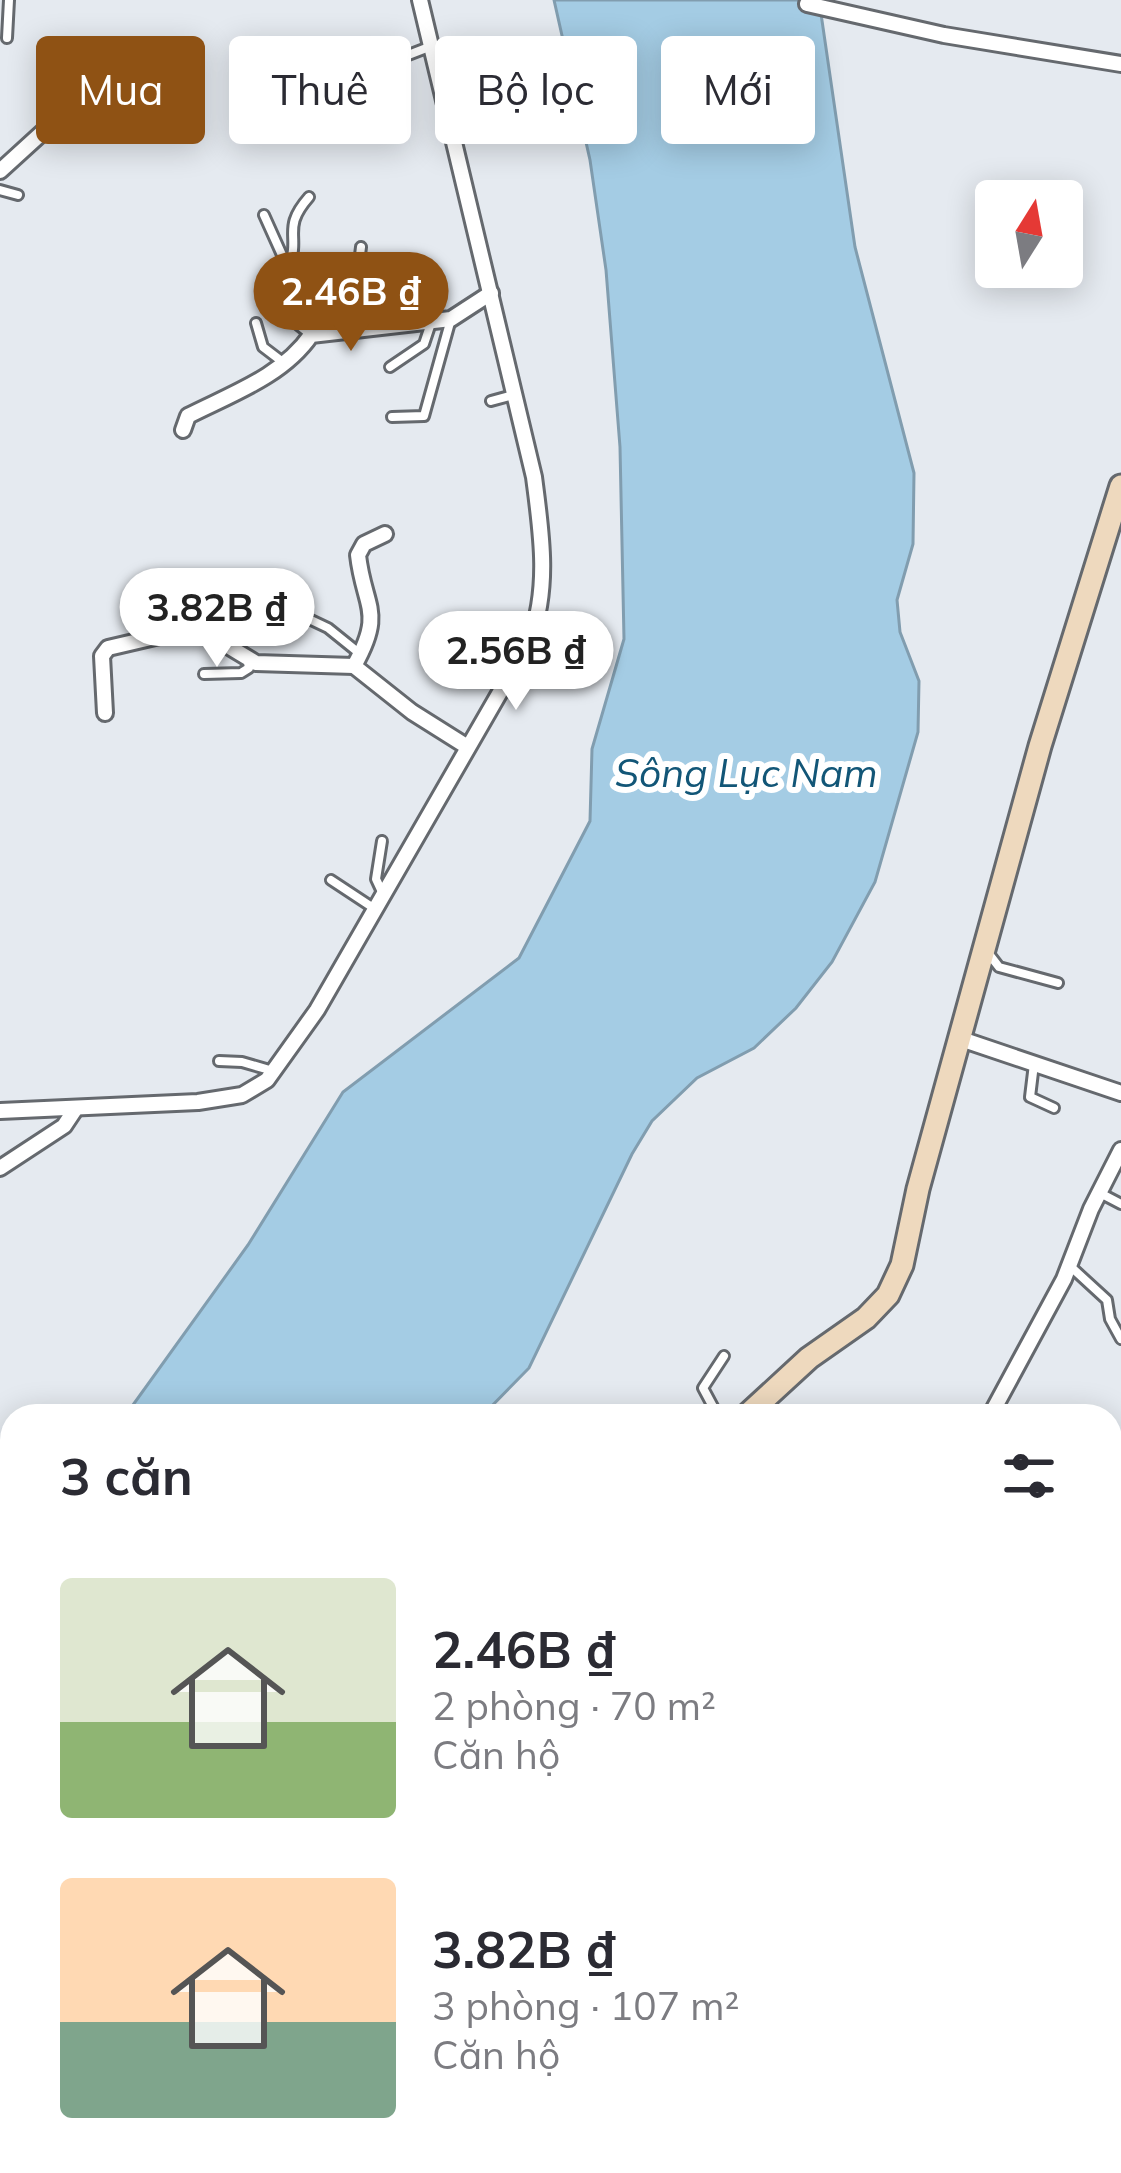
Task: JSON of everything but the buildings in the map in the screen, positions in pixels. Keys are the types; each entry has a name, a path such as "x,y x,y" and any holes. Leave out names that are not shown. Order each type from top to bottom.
{"street":[{"path":"0,1111 198,1102 253,1091 274,1071 317,1010 536,626 542,553 534,476 420,0"},
{"path":"807,4 944,35 1121,64"},
{"path":"0,171 36,138"},
{"path":"183,430 188,416 284,363 311,335 451,319 491,293"},
{"path":"759,1404 809,1358 866,1318 888,1295 902,1265 918,1189 1046,725 1121,486"},
{"path":"357,660 373,612 358,555 364,544 385,534"},
{"path":"105,713 102,656 116,644 168,634 208,634 248,661 357,660 412,712 466,746"},
{"path":"961,1039 1121,1093"},
{"path":"0,1168 64,1126 76,1108"},
{"path":"996,1404 1069,1265 1121,1150"}],"lane":[{"path":"7,38 9,0"},
{"path":"411,53 429,47"},
{"path":"0,190 18,195"},
{"path":"288,267 293,256 292,221 309,196"},
{"path":"264,215 288,267 293,316 311,335"},
{"path":"351,329 361,247"},
{"path":"392,417 424,416 451,319"},
{"path":"390,367 424,344 431,321"},
{"path":"256,323 268,353 284,363"},
{"path":"491,401 515,394"},
{"path":"260,585 287,592 309,620 325,626 357,660"},
{"path":"476,645 514,669"},
{"path":"204,674 241,673 248,661"},
{"path":"380,903 376,880 382,841"},
{"path":"331,880 380,903"},
{"path":"985,947 999,967 1058,983"},
{"path":"219,1061 274,1071"},
{"path":"1034,1063 1030,1096 1054,1108"},
{"path":"1099,1193 1121,1204"},
{"path":"1069,1265 1109,1305 1121,1309"},
{"path":"1109,1305 1110,1319 1121,1339"},
{"path":"712,1404 703,1388 724,1355"}],"water":[{"name":"Sông Lục Nam","path":"554,0 819,0 855,247 914,473 913,544 897,600 900,632 919,681 918,732 875,882 832,962 796,1008 754,1048 697,1078 652,1121 529,1368 494,1404 134,1404 248,1245 343,1092 519,958 590,821 592,749 624,639 620,447 606,270 586,144 637,144 637,36 562,36"}]}
